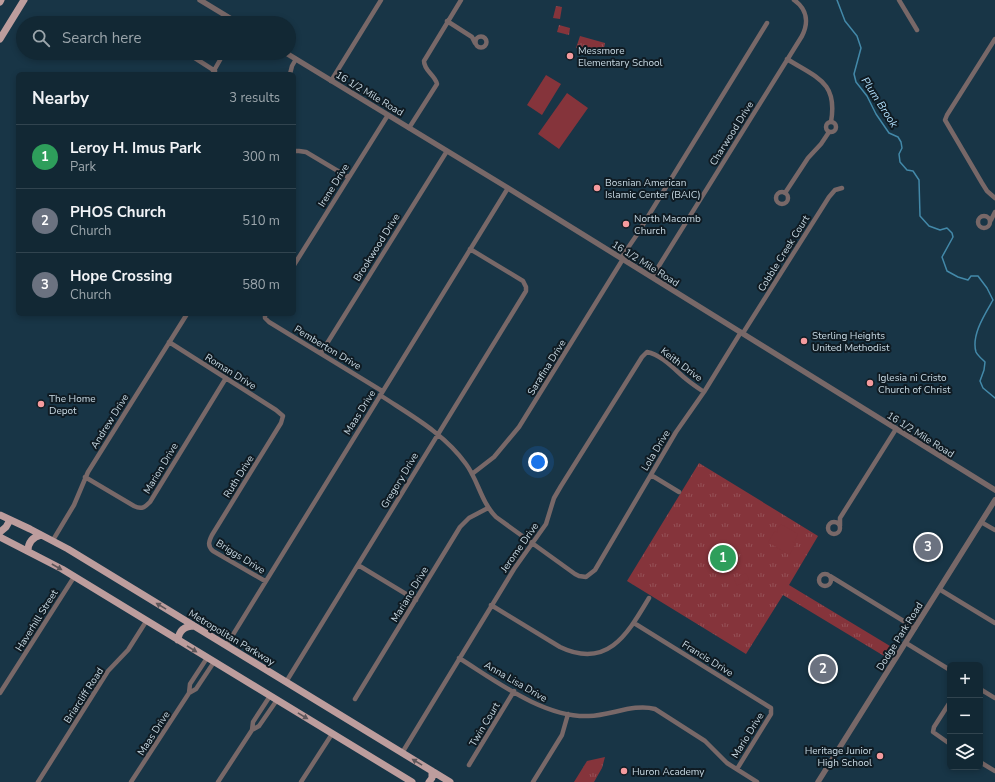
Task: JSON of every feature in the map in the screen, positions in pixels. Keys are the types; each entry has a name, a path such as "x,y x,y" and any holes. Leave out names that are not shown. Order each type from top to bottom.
{"main road":[{"path":"1,37 24,0"},
{"name":"Metropolitan Parkway","path":"0,515 53,540 450,782"},
{"path":"0,532 4,530 10,520"},
{"path":"28,551 30,541 36,536 41,535"},
{"path":"0,537 74,577 412,782"},
{"path":"178,640 179,634 182,630 187,627 194,626"},
{"path":"429,782 432,778 432,771"}],"street":[{"path":"200,0 226,16"},
{"path":"331,81 381,0"},
{"path":"410,128 436,84 435,79 425,69 424,61 461,0"},
{"name":"Charwood Drive","path":"652,277 804,32 806,16 802,7 794,0"},
{"path":"899,0 917,30"},
{"path":"448,21 472,37 477,46 480,48 484,47 486,44 485,39 482,37 472,37"},
{"name":"Sarafina Drive","path":"472,474 494,457 519,427 767,23"},
{"path":"475,43 479,37"},
{"path":"995,39 947,115 946,120 982,184 995,198"},
{"name":"16 1/2 Mile Road","path":"296,59 742,332 995,490"},
{"path":"788,59 818,78 826,85 830,92 833,111 831,122 826,126 826,129 829,132"},
{"path":"197,60 214,72 220,60"},
{"path":"290,72 295,60"},
{"name":"Irene Drive","path":"296,262 388,115"},
{"path":"785,193 808,158 821,144 829,132 836,129 835,124 831,122"},
{"path":"296,151 306,152 348,177"},
{"name":"Brookwood Drive","path":"321,353 446,151"},
{"name":"Maas Drive","path":"226,646 508,188"},
{"name":"Cobble Creek Court","path":"742,332 829,197 835,190 842,188"},
{"path":"994,214 987,228 980,226 978,222 979,218 994,214"},
{"path":"987,216 991,220"},
{"name":"Gregory Drive","path":"286,682 524,294 526,287 523,281 470,249"},
{"name":"Andrew Drive","path":"53,540 74,505 85,477 98,454 186,316"},
{"name":"Pemberton Drive","path":"265,316 269,322 321,353 381,393 438,434 459,455 472,474 488,508 496,517 575,574 586,577"},
{"name":"Lola Drive","path":"586,577 595,570 676,432 704,392 742,332"},
{"name":"Roman Drive","path":"169,342 276,410 282,416"},
{"name":"Keith Drive","path":"647,352 654,354 670,365 704,392"},
{"name":"Jerome Drive","path":"402,753 491,605 546,524 554,498 561,486 642,357 647,352"},
{"name":"Marion Drive","path":"85,477 134,506 140,508 146,506 150,502 226,378"},
{"name":"Ruth Drive","path":"209,546 212,535 281,423 282,416"},
{"path":"840,518 840,530 838,534 828,532 827,527 840,518 896,429"},
{"path":"651,475 679,492"},
{"name":"Dodge Park Road","path":"818,782 995,500"},
{"name":"Mariano Drive","path":"355,699 460,527 468,518 488,508"},
{"path":"833,522 840,526"},
{"path":"981,522 995,530"},
{"name":"Briggs Drive","path":"209,546 213,551 265,581"},
{"path":"358,565 416,600"},
{"path":"838,580 826,586 822,586 818,581 823,574 827,574 838,580 915,628"},
{"path":"830,576 830,584"},
{"name":"Haverhill Street","path":"0,694 74,577"},
{"path":"939,589 995,623"},
{"path":"491,605 560,647 579,653 596,653 612,647 622,639 634,623 649,598"},
{"name":"Briarcliff Road","path":"38,782 102,680 114,664 128,650 146,620"},
{"name":"Francis Drive","path":"634,623 769,706 772,710"},
{"path":"906,643 947,668"},
{"name":"Anna Lisa Drive","path":"460,658 539,706 553,711 589,716 608,714 638,707 655,709 705,741 727,763 757,782"},
{"name":"Maas Drive","path":"189,693 190,684 211,660"},
{"name":"Maas Drive","path":"131,782 189,693 196,688 211,660"},
{"name":"Twin Court","path":"469,765 514,691"},
{"path":"983,691 995,698"},
{"path":"218,782 252,730 253,722 273,698"},
{"path":"252,730 259,726 273,698"},
{"path":"947,707 934,727 933,732 947,742"},
{"name":"Mario Drive","path":"737,769 772,710"},
{"path":"533,782 562,734 568,714"},
{"path":"301,782 332,734"},
{"path":"983,764 995,771"}],"green space":[{"path":"556,6 562,7 560,19 553,18"},
{"path":"559,25 570,28 569,35 557,32"},
{"path":"580,36 605,43 603,53 584,48 576,48"},
{"path":"546,75 561,84 542,115 527,105"},
{"path":"567,93 588,108 559,149 538,134"},
{"path":"699,463 818,536 789,585 890,646 884,656 783,595 746,654 627,581"},
{"path":"781,524 798,534 795,541 792,541 796,544 789,555 768,542 775,531 778,533 777,529"},
{"path":"746,573 749,579 737,586 734,579"},
{"path":"605,757 602,768 594,782 574,782 587,761"}],"waterway":[{"name":"Plum Brook","path":"837,0 845,21 857,36 861,48 854,74 856,82 867,96 876,114 889,133 898,137 901,142 902,148 899,154 900,162 907,170 913,171 919,180 920,216 929,226 940,230 947,228 952,233 953,237 942,257 947,271 968,280 971,276 978,276 987,288 993,300 977,332 975,345 976,352 985,362 980,381 983,388 995,398"}],"place":[{"name":"Messmore Elementary School","path":"570,56"},
{"name":"Bosnian American Islamic Center (BAIC)","path":"597,188"},
{"name":"North Macomb Church","path":"626,224"},
{"name":"Sterling Heights United Methodist","path":"804,341"},
{"name":"Iglesia ni Cristo Church of Christ","path":"870,383"},
{"name":"The Home Depot","path":"41,404"},
{"name":"Hope Crossing","path":"928,547"},
{"name":"Leroy H. Imus Park","path":"723,558"},
{"name":"PHOS Church","path":"823,669"},
{"name":"Heritage Junior High School","path":"880,756"},
{"name":"Huron Academy","path":"624,771"}]}
